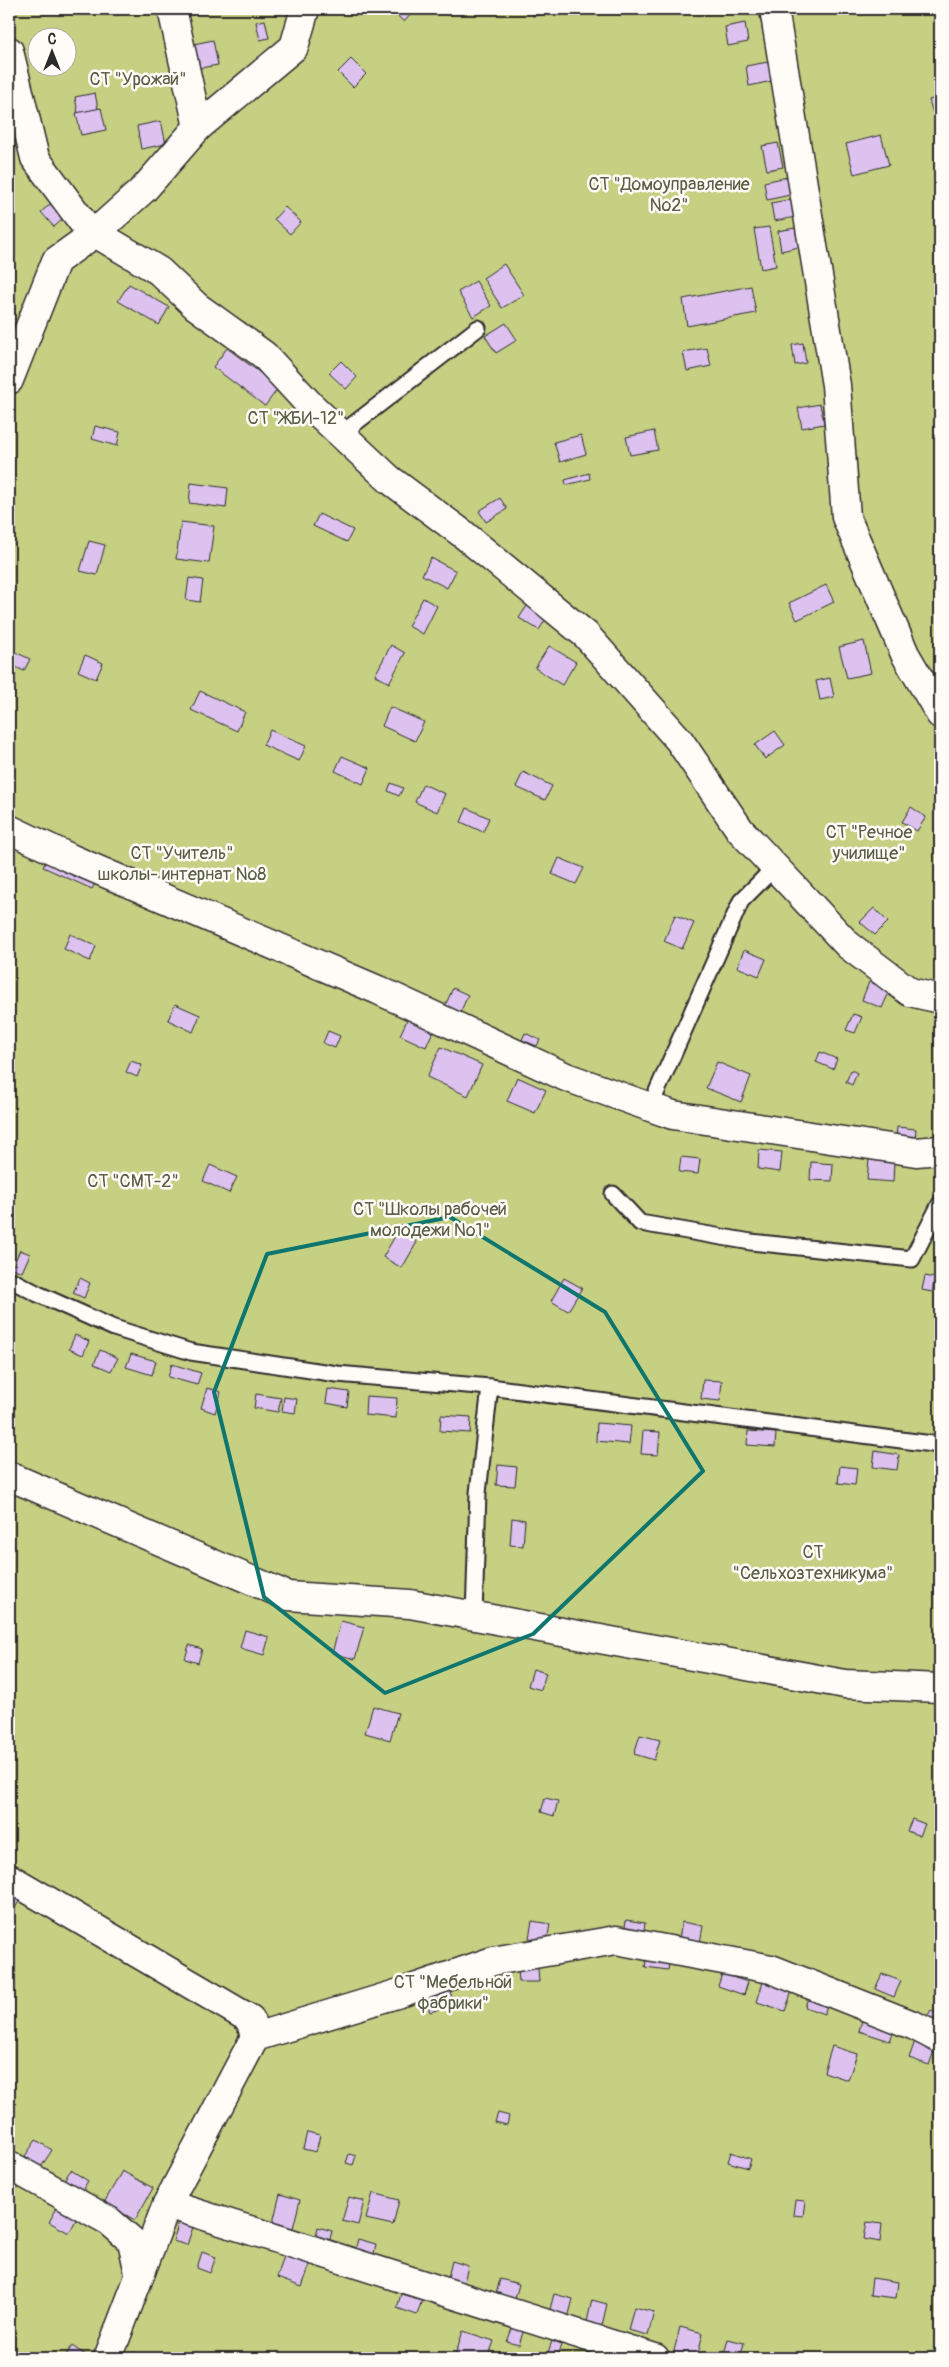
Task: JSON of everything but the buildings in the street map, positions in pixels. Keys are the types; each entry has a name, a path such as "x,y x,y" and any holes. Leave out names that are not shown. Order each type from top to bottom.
{"street":[{"path":"172,9 198,127"},
{"path":"9,380 56,262 95,233 144,189 198,127 294,47 305,9"},
{"path":"774,9 836,385 846,517 905,654 940,714"},
{"path":"9,51 35,158 87,228 159,271 196,306 264,355 310,405 390,479 463,534 586,635 679,740 740,830 848,945 910,992 940,999"},
{"path":"9,829 70,858 378,990 566,1077 673,1115 906,1151 940,1150"},
{"path":"9,1476 288,1596 410,1604 845,1684 940,1688"},
{"path":"9,1878 250,2019 255,2037 166,2204 108,2358"},
{"path":"255,2037 403,1992 493,1961 616,1940 770,1969 915,2026 940,2039"},
{"path":"9,2165 109,2221 132,2241 139,2273"},
{"path":"166,2204 655,2358"}],"lane":[{"path":"341,434 478,328"},
{"path":"650,1107 741,901 775,867"},
{"path":"613,1194 640,1223 751,1242 912,1260 940,1204"},
{"path":"9,1279 114,1328 191,1352 336,1374 490,1387 940,1446"},
{"path":"474,1616 478,1493 490,1387"}],"highlighted area":[{"path":"450,1217 605,1312 703,1471 533,1634 385,1693 264,1597 214,1392 267,1254"}],"green space":[{"path":"9,9 940,9 940,2358 9,2358"}],"park label":[{"name":"СТ \"Урожай\"","path":"138,79"},
{"name":"СТ \"Домоуправление №2\"","path":"669,194"},
{"name":"СТ \"ЖБИ-12\"","path":"296,418"},
{"name":"СТ \"Речное училище\"","path":"869,842"},
{"name":"СТ \"Учитель\" школы- интернат №8","path":"182,863"},
{"name":"СТ \"СМТ-2\"","path":"133,1181"},
{"name":"СТ \"Школы рабочей молодежи №1\"","path":"430,1219"},
{"name":"СТ \"Сельхозтехникума\"","path":"813,1562"},
{"name":"СТ \"Мебельной фабрики\"","path":"453,1992"}]}
